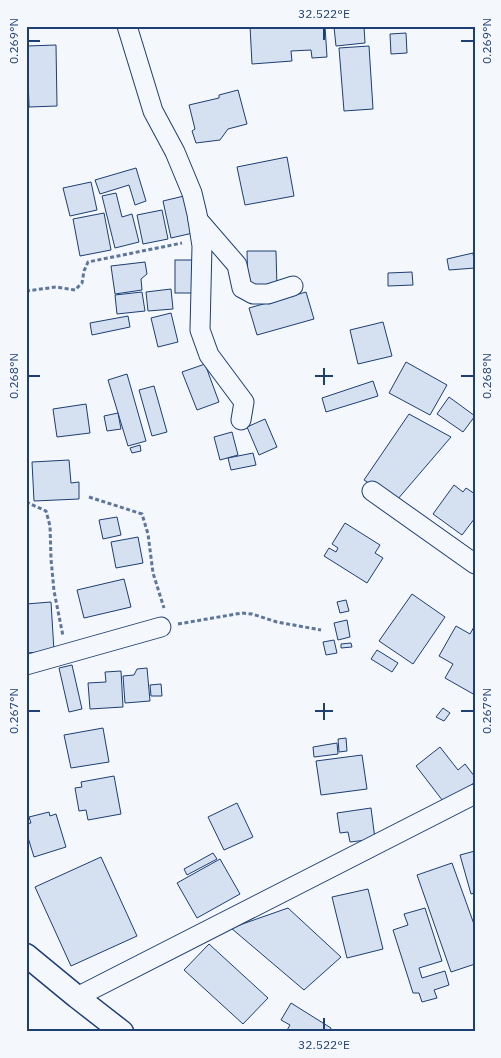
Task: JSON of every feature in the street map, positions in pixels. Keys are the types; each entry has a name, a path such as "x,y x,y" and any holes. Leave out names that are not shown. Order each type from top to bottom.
{"street":[{"path":"126,26 153,111 175,152 192,193 202,246 200,330 209,355 244,402 241,420"},
{"path":"199,227 237,265 242,288 253,294 268,294 293,286"},
{"path":"372,491 475,564"},
{"path":"26,665 165,626"},
{"path":"77,997 475,794"},
{"path":"26,955 122,1032"}],"path":[{"path":"26,291 56,287 75,290 82,282 88,262 191,242 199,227"},
{"path":"89,497 142,514 148,534 165,626 242,613 321,630"},
{"path":"26,502 46,511 50,526 54,591 67,653"}],"building":[{"path":"250,26 325,26 327,57 312,58 311,50 291,51 292,61 252,64"},
{"path":"364,26 365,43 336,46 334,27"},
{"path":"406,33 407,53 391,54 390,34"},
{"path":"56,45 57,106 29,107 27,46"},
{"path":"369,46 373,109 344,111 339,48"},
{"path":"238,90 247,124 228,129 220,140 196,143 192,131 195,129 189,105 219,98 219,95"},
{"path":"287,157 294,196 245,205 237,167"},
{"path":"136,168 146,201 135,205 129,185 100,194 95,180"},
{"path":"91,182 97,210 70,216 63,188"},
{"path":"116,193 122,217 132,214 139,242 115,248 102,196"},
{"path":"184,196 193,233 171,238 163,201"},
{"path":"162,210 168,239 143,244 137,215"},
{"path":"104,213 111,250 80,256 73,219"},
{"path":"247,251 276,251 277,288 248,288"},
{"path":"473,253 475,268 449,270 447,259"},
{"path":"175,260 193,260 193,293 175,293"},
{"path":"145,262 147,274 141,279 142,290 115,294 111,266"},
{"path":"412,272 413,285 388,286 388,273"},
{"path":"171,289 173,309 148,311 146,292"},
{"path":"142,292 145,311 117,314 115,295"},
{"path":"306,292 314,319 257,335 249,308"},
{"path":"171,313 178,342 158,347 151,318"},
{"path":"128,316 130,327 92,335 90,323"},
{"path":"383,322 392,356 358,364 350,330"},
{"path":"406,362 447,385 430,415 389,393"},
{"path":"205,364 219,402 197,410 182,372"},
{"path":"127,374 146,441 128,446 108,380"},
{"path":"373,381 378,396 326,412 322,398"},
{"path":"154,386 167,432 152,436 139,390"},
{"path":"449,397 475,416 463,432 437,414"},
{"path":"86,404 90,433 57,437 53,409"},
{"path":"118,413 121,429 107,431 104,416"},
{"path":"409,414 451,437 397,500 364,480"},
{"path":"265,419 277,447 259,455 247,427"},
{"path":"232,432 238,455 220,460 214,437"},
{"path":"140,445 141,451 132,453 130,448"},
{"path":"253,453 256,465 231,470 228,458"},
{"path":"69,460 71,483 79,482 79,499 34,501 32,462"},
{"path":"454,485 463,492 466,488 475,494 475,518 462,535 433,514"},
{"path":"117,517 121,535 103,539 99,520"},
{"path":"345,523 380,545 375,553 383,558 367,583 324,556 329,548 336,552 338,548 332,544"},
{"path":"138,537 143,563 116,568 111,542"},
{"path":"124,579 131,607 84,618 77,590"},
{"path":"412,594 445,617 413,664 379,641"},
{"path":"346,600 349,611 340,613 337,602"},
{"path":"51,602 54,651 26,653 26,604"},
{"path":"347,620 350,637 338,640 334,623"},
{"path":"475,625 475,695 445,678 453,664 439,656 456,626 470,634"},
{"path":"334,640 337,653 326,655 323,642"},
{"path":"351,643 352,647 341,648 341,644"},
{"path":"377,650 398,663 392,672 371,659"},
{"path":"72,665 82,709 69,712 59,668"},
{"path":"147,668 150,701 125,703 123,676 134,675 137,669"},
{"path":"121,671 123,707 90,709 88,683 106,682 105,672"},
{"path":"161,684 162,696 151,696 150,685"},
{"path":"443,708 450,713 444,721 436,717"},
{"path":"103,728 109,762 71,768 64,735"},
{"path":"346,738 347,751 339,752 338,739"},
{"path":"337,743 338,754 314,757 313,747"},
{"path":"440,747 458,770 465,764 475,777 475,782 446,805 416,766"},
{"path":"362,755 367,789 321,795 316,761"},
{"path":"114,776 121,814 88,820 86,810 79,811 75,788 82,787 81,782"},
{"path":"237,803 253,837 224,850 208,817"},
{"path":"371,808 375,839 350,842 348,832 340,833 337,813"},
{"path":"49,812 50,816 56,814 66,847 34,857 26,831 26,824 31,823 29,817"},
{"path":"475,851 475,893 471,894 460,855"},
{"path":"213,853 217,859 187,875 184,869"},
{"path":"101,857 137,936 71,966 35,887"},
{"path":"220,859 240,894 197,918 177,883"},
{"path":"452,863 475,927 475,964 451,972 417,875"},
{"path":"368,889 383,949 347,958 332,897"},
{"path":"288,908 341,957 304,990 231,928"},
{"path":"425,908 442,961 419,968 422,978 445,971 449,985 434,990 437,998 422,1002 419,993 413,993 393,930 408,925 404,914"},
{"path":"209,944 268,998 243,1024 184,970"},
{"path":"291,1003 331,1028 329,1032 286,1032 290,1025 281,1020"}]}
